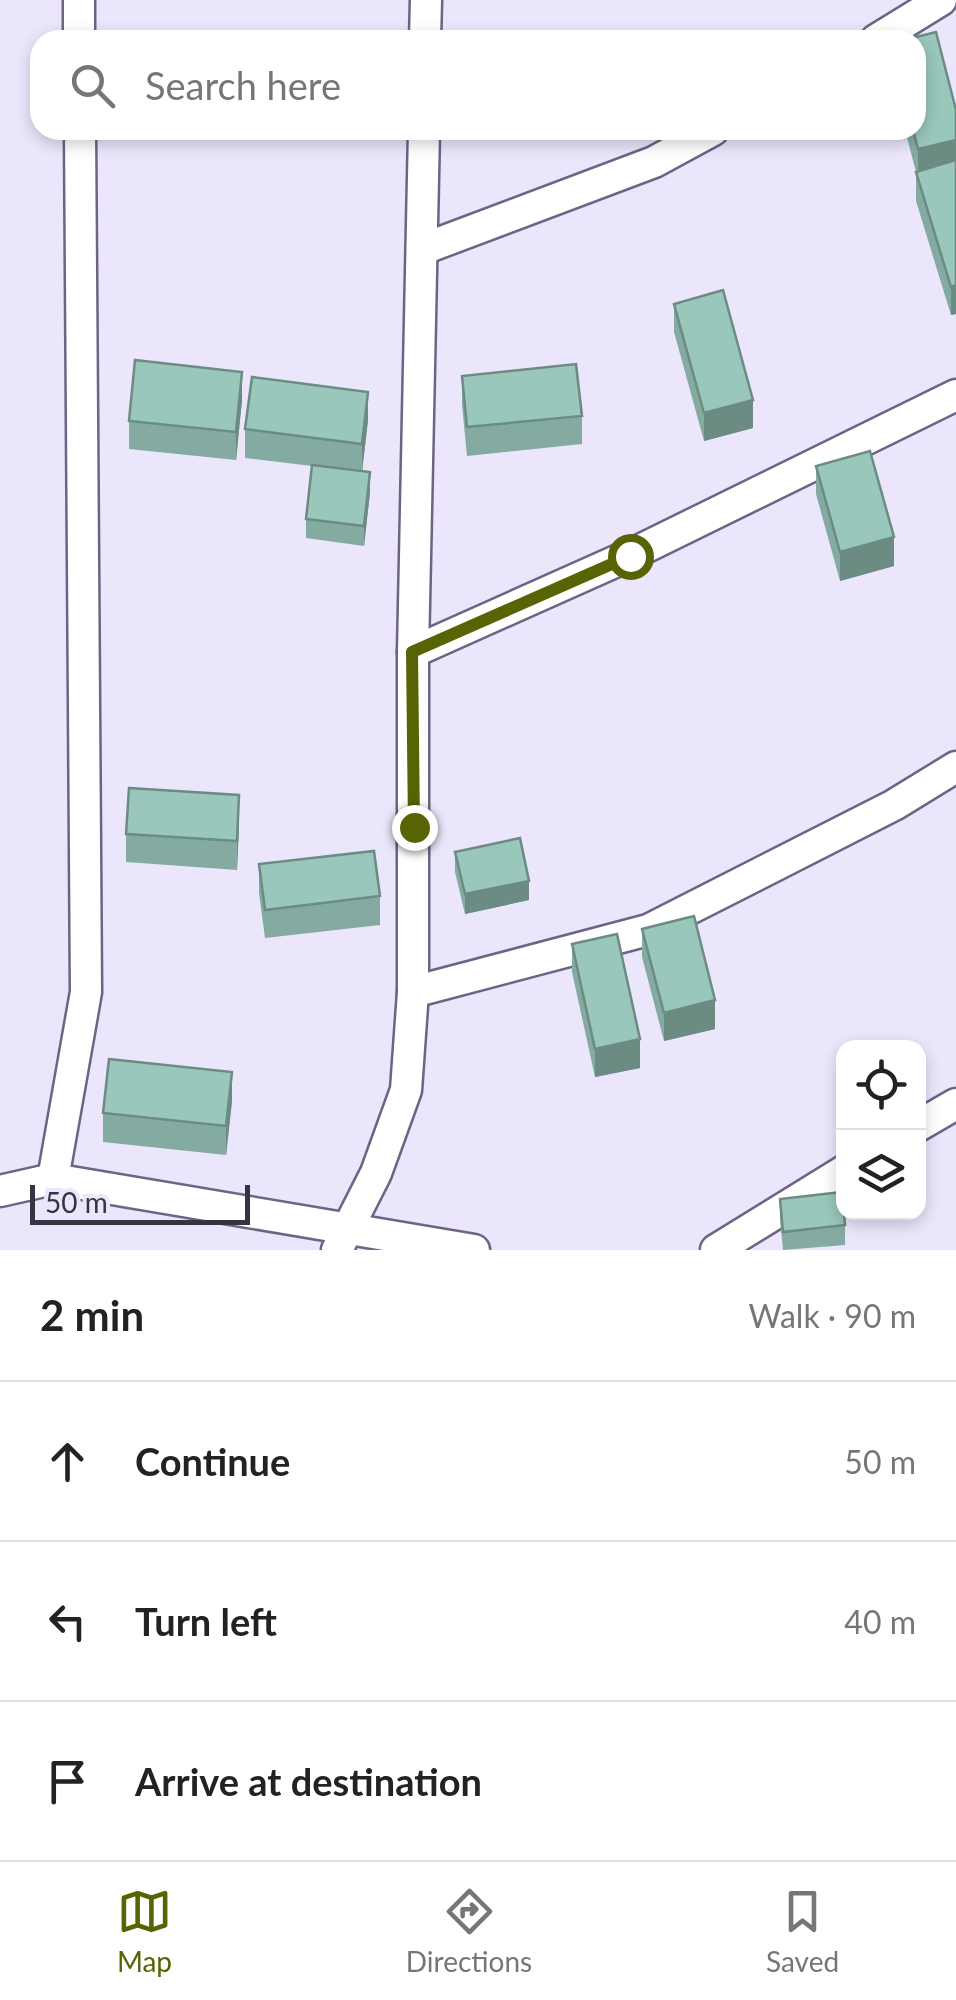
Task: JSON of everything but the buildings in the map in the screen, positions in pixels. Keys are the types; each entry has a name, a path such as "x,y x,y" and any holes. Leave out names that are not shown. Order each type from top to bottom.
{"street":[{"path":"79,0 80,30"},
{"path":"426,0 426,30"},
{"path":"892,30 941,0"},
{"path":"53,1179 86,992 80,140"},
{"path":"343,1240 376,1174 406,1090 413,992 412,652 424,140"},
{"path":"423,250 654,162 694,140"},
{"path":"412,652 630,556 956,395"},
{"path":"413,992 648,930 894,805 956,767"},
{"path":"926,1121 956,1104"},
{"path":"716,1250 836,1176"},
{"path":"0,1190 53,1179 343,1240 474,1250"}],"route":[{"path":"414,827 412,652 630,556"}]}
